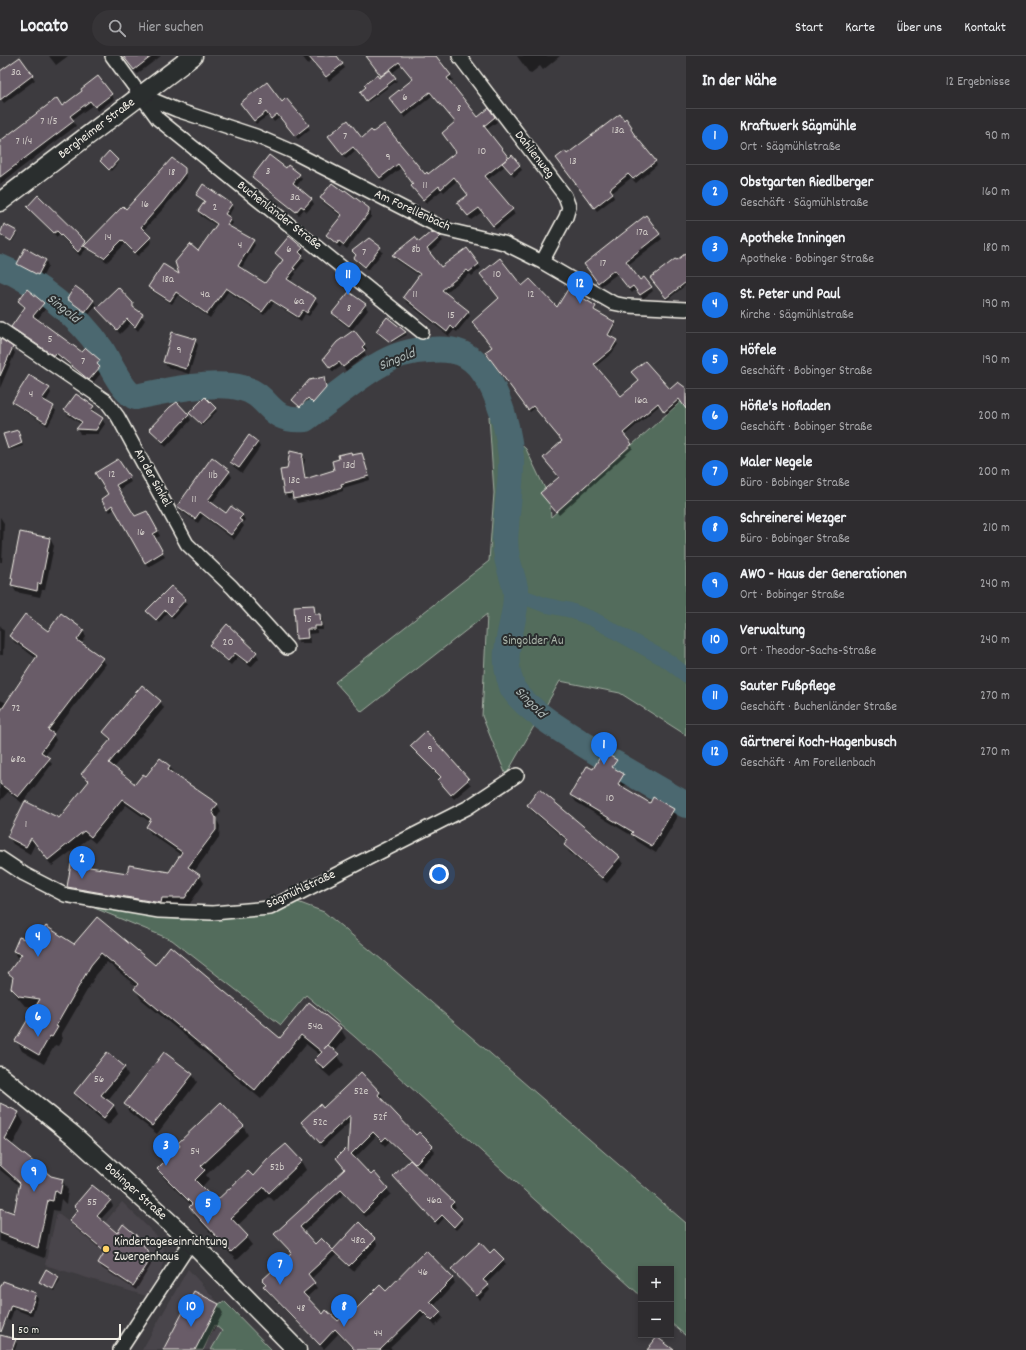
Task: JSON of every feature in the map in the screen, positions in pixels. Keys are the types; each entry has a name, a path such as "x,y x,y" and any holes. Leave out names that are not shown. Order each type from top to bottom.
{"main road":[{"name":"Bergheimer Straße","path":"0,202 193,56"},
{"name":"Bobinger Straße","path":"0,1076 73,1135 191,1242 298,1350"}],"street":[{"name":"Buchenländer Straße","path":"112,56 158,119 422,332"},
{"name":"Dahlienweg","path":"459,56 565,196 569,207 566,217 542,262"},
{"name":"Am Forellenbach","path":"141,95 177,110 256,136 293,152 444,229 504,243 542,262 613,303 628,306 686,308"},
{"name":"An der Sinkel","path":"0,329 106,401 122,424 187,544 232,587 287,648"},
{"name":"Sägmühlstraße","path":"0,858 24,874 65,895 159,911 213,913 270,908 467,808 517,775"},
{"path":"120,1350 191,1242"}],"shaded area":[{"name":"Kindertageseinrichtung Zwergenhaus","path":"122,1202 157,1236 165,1253 161,1271 146,1296 45,1265 57,1213 91,1239"},
{"path":"188,1269 261,1350 142,1350"}],"green space":[{"name":"Singolder Au","path":"686,397 686,735 620,693 560,681 506,775 482,716 487,614 362,712 335,682 489,561 494,493 489,416 526,449 549,497 551,517"},
{"path":"295,901 324,912 387,964 686,1223 686,1336 674,1326 674,1266 638,1266 638,1293 355,1037 306,995 281,1025 172,940 92,907 183,920 267,912"},
{"path":"224,1301 272,1350 211,1350 222,1331 215,1325 203,1350 195,1350 219,1304"}],"building":[{"path":"123,56 152,56 134,70"},
{"path":"308,56 337,56 343,64 326,77"},
{"path":"366,56 436,56 451,75 447,78 478,117 489,108 495,117 484,126 509,158 512,155 520,165 511,173 502,163 508,158 485,176 513,209 493,226 479,208 468,216 457,203 468,195 454,177 441,189 439,186 423,200 411,186 413,184 398,164 380,178 353,147 343,155 328,136 348,120 362,138 371,130 373,132 384,124 425,174 427,172 428,174 456,152 442,133 455,122 430,92 402,114 389,98 413,79 399,62 381,76"},
{"path":"20,57 33,75 0,100 0,71"},
{"path":"390,70 396,78 366,101 360,92 366,87 364,85 377,75 379,78"},
{"path":"98,76 112,94 95,107 90,101 70,116 74,121 0,177 0,141 57,98 62,106 82,91 81,89"},
{"path":"267,82 282,102 286,98 309,125 295,136 277,114 271,119 266,112 254,121 240,103"},
{"path":"620,114 624,120 626,118 632,127 631,129 634,134 656,161 633,179 628,174 610,189 613,193 594,208 556,158 565,151 567,154"},
{"path":"109,151 118,160 109,170 100,161"},
{"path":"269,155 286,168 288,165 300,174 293,183 312,199 304,208 301,206 296,212 252,177"},
{"path":"172,158 185,168 185,173 141,227 151,237 135,253 122,240 104,258 84,246 123,206 126,209"},
{"path":"332,183 344,192 345,190 369,208 369,212 344,245 339,241 337,244 326,235 342,215 320,198"},
{"path":"203,184 232,204 225,214 231,218 227,225 254,240 238,266 265,283 283,260 275,253 289,236 303,248 299,252 303,256 293,268 295,269 287,279 316,298 307,313 303,310 298,317 271,300 262,312 226,288 207,314 176,292 170,301 148,287 163,264 179,274 175,262 190,244 198,251 217,224 198,211 205,201 196,195"},
{"path":"38,195 86,242 78,252 57,231 54,233 27,207"},
{"path":"646,215 660,234 626,261 640,280 644,277 652,287 640,295 633,286 629,289 614,270 598,283 584,264"},
{"path":"4,224 17,231 11,241 0,234"},
{"path":"431,232 441,236 427,249 441,267 467,248 479,264 469,272 467,270 442,290 469,311 454,329 451,326 447,332 403,297 420,274 392,255 415,237 419,242"},
{"path":"369,238 381,247 365,267 354,258 356,255 352,251"},
{"path":"25,248 46,260 38,275 17,264"},
{"path":"686,253 686,282 666,298 650,278 675,259 677,260"},
{"path":"500,258 522,286 530,279 557,307 568,289 596,306 594,310 615,322 608,335 617,340 611,350 594,364 621,396 639,381 631,372 645,361 670,389 678,382 686,388 686,409 679,399 664,412 658,403 623,433 632,444 556,512 540,493 559,477 543,458 562,441 533,406 528,410 485,352 492,347 472,322 499,298 480,274"},
{"path":"75,286 94,300 85,312 67,299"},
{"path":"118,287 133,303 133,307 143,314 135,327 127,319 117,330 96,308"},
{"path":"27,289 44,303 33,316 82,352 86,348 100,360 97,364 100,367 89,380 56,353 54,356 11,327 25,307 18,301"},
{"path":"349,292 366,304 349,326 332,313"},
{"path":"387,317 406,332 390,342 376,331"},
{"path":"354,330 365,344 362,347 365,350 343,367 339,362 330,368 323,359 337,342"},
{"path":"172,332 196,339 186,369 163,362"},
{"path":"1,339 13,347 0,376 0,341"},
{"path":"29,375 50,388 42,399 54,406 46,423 12,402"},
{"path":"324,377 326,388 313,403 308,398 300,407 292,400 309,380"},
{"path":"76,394 94,406 91,410 103,418 96,430 76,429 82,422 64,410"},
{"path":"205,397 216,408 201,424 189,413"},
{"path":"177,402 189,415 163,442 149,429 170,407"},
{"path":"18,430 22,443 8,449 3,434"},
{"path":"249,435 258,442 239,468 230,462"},
{"path":"290,451 303,454 302,459 305,479 334,470 332,461 339,459 338,455 351,452 352,455 362,453 369,476 341,484 342,487 320,494 293,499 292,493 284,494 280,470 287,469"},
{"path":"212,457 230,471 208,500 226,513 231,506 243,515 239,519 242,521 231,535 200,512 195,519 177,506"},
{"path":"118,459 130,477 116,485 135,516 147,511 158,531 153,534 163,552 145,563 112,505 107,509 101,499 108,494 95,473"},
{"path":"20,532 50,538 41,584 38,583 37,591 11,585"},
{"path":"171,586 186,599 171,616 165,610 156,620 146,611"},
{"path":"314,605 315,614 320,614 321,626 315,626 315,629 307,629 308,638 296,639 294,606"},
{"path":"61,613 84,630 77,640 103,658 48,730 54,734 41,752 50,758 18,797 0,784 0,712 37,656 9,636 25,614 48,631"},
{"path":"227,624 257,652 248,663 235,653 228,661 209,645"},
{"path":"142,685 161,701 109,763 135,784 143,774 146,776 160,758 170,766 168,770 218,804 212,811 216,818 216,830 188,867 200,875 185,898 162,898 161,903 67,887 71,864 127,873 129,865 169,872 182,852 146,827 151,819 122,799 91,837 84,831 48,860 31,838 26,847 7,837 25,801 59,818 89,781 81,774 111,739 103,732"},
{"path":"426,731 469,779 451,795 438,780 441,777 410,746"},
{"path":"603,752 617,760 612,767 624,774 618,784 650,803 653,797 674,809 652,846 631,834 633,832 570,795 587,766 593,769"},
{"path":"539,789 620,857 602,878 564,845 568,840 527,805"},
{"path":"97,917 155,965 170,946 280,1038 309,1002 341,1028 324,1049 328,1045 339,1054 324,1068 314,1060 322,1052 301,1035 255,1090 134,989 138,984 101,953 91,965 56,1026 58,1027 52,1037 50,1036 39,1055 15,1041 40,999 19,996 11,988 13,977 8,973 22,954 13,951 19,937 34,942 46,926 74,944"},
{"path":"107,1052 125,1067 101,1095 114,1105 104,1118 74,1093"},
{"path":"164,1052 193,1074 152,1126 124,1104"},
{"path":"361,1072 380,1092 378,1095 416,1135 419,1132 433,1146 415,1164 386,1137 382,1141 373,1132 351,1154 371,1175 374,1172 388,1188 363,1213 341,1190 300,1227 315,1244 321,1238 333,1250 359,1222 376,1239 349,1266 333,1251 308,1274 315,1283 303,1293 323,1314 326,1310 338,1321 344,1316 347,1318 380,1285 386,1291 426,1250 453,1278 430,1301 441,1312 432,1321 421,1310 380,1350 355,1350 335,1329 320,1345 263,1286 266,1284 262,1280 292,1253 274,1234 345,1169 336,1158 345,1149 348,1152 350,1115 320,1143 301,1122 320,1104 323,1108"},
{"path":"221,1102 244,1126 201,1166 205,1170 195,1180 216,1201 248,1171 253,1176 267,1160 286,1144 302,1161 269,1193 264,1187 231,1218 248,1236 231,1252 189,1207 192,1204 157,1169 180,1146 178,1143"},
{"path":"0,1103 19,1112 5,1139 51,1176 63,1179 60,1194 55,1190 53,1201 48,1200 38,1248 0,1233 0,1208 14,1213 20,1183 0,1165"},
{"path":"410,1160 454,1202 450,1206 462,1218 454,1227 442,1215 435,1222 393,1176"},
{"path":"92,1185 111,1200 97,1216 117,1233 123,1224 136,1235 149,1253 147,1265 133,1286 98,1263 105,1251 69,1221 78,1210 74,1206"},
{"path":"480,1242 490,1253 494,1249 504,1259 483,1280 489,1285 477,1296 451,1269"},
{"path":"46,1269 59,1277 53,1289 39,1282"},
{"path":"3,1281 36,1293 30,1311 11,1305 1,1332 0,1288"},
{"path":"194,1291 219,1304 195,1350 163,1350"},
{"path":"0,1335 16,1339 12,1350 0,1350"},
{"path":"656,1338 658,1338 674,1350 647,1350"}],"waterway":[{"name":"Singold","path":"0,267 28,281 56,301 69,313 92,337 101,349 121,384 131,395 136,397 189,387 218,385 231,386 242,388 259,396 270,408 283,417 305,419 368,372 383,362 402,354 437,349 461,353 472,360 491,384 497,398 507,429 511,457 511,475 505,539 507,557 516,594 507,656 509,677 513,689 530,707 566,733 601,755"},
{"path":"516,594 545,605 569,610 593,619 668,661 686,675"},
{"name":"Singold","path":"614,763 686,805"}],"place":[{"name":"Sauter Fußpflege","path":"348,295"},
{"name":"Gärtnerei Koch-Hagenbusch","path":"580,304"},
{"name":"Kraftwerk Sägmühle","path":"604,765"},
{"name":"Obstgarten Riedlberger","path":"82,879"},
{"name":"St. Peter und Paul","path":"38,957"},
{"name":"Höfle's Hofladen","path":"38,1037"},
{"name":"Apotheke Inningen","path":"166,1166"},
{"name":"AWO - Haus der Generationen","path":"34,1192"},
{"name":"Höfele","path":"208,1224"},
{"name":"Kindertageseinrichtung Zwergenhaus","path":"106,1249"},
{"name":"Maler Negele","path":"280,1285"},
{"name":"Verwaltung","path":"191,1327"},
{"name":"Schreinerei Mezger","path":"344,1327"}]}
